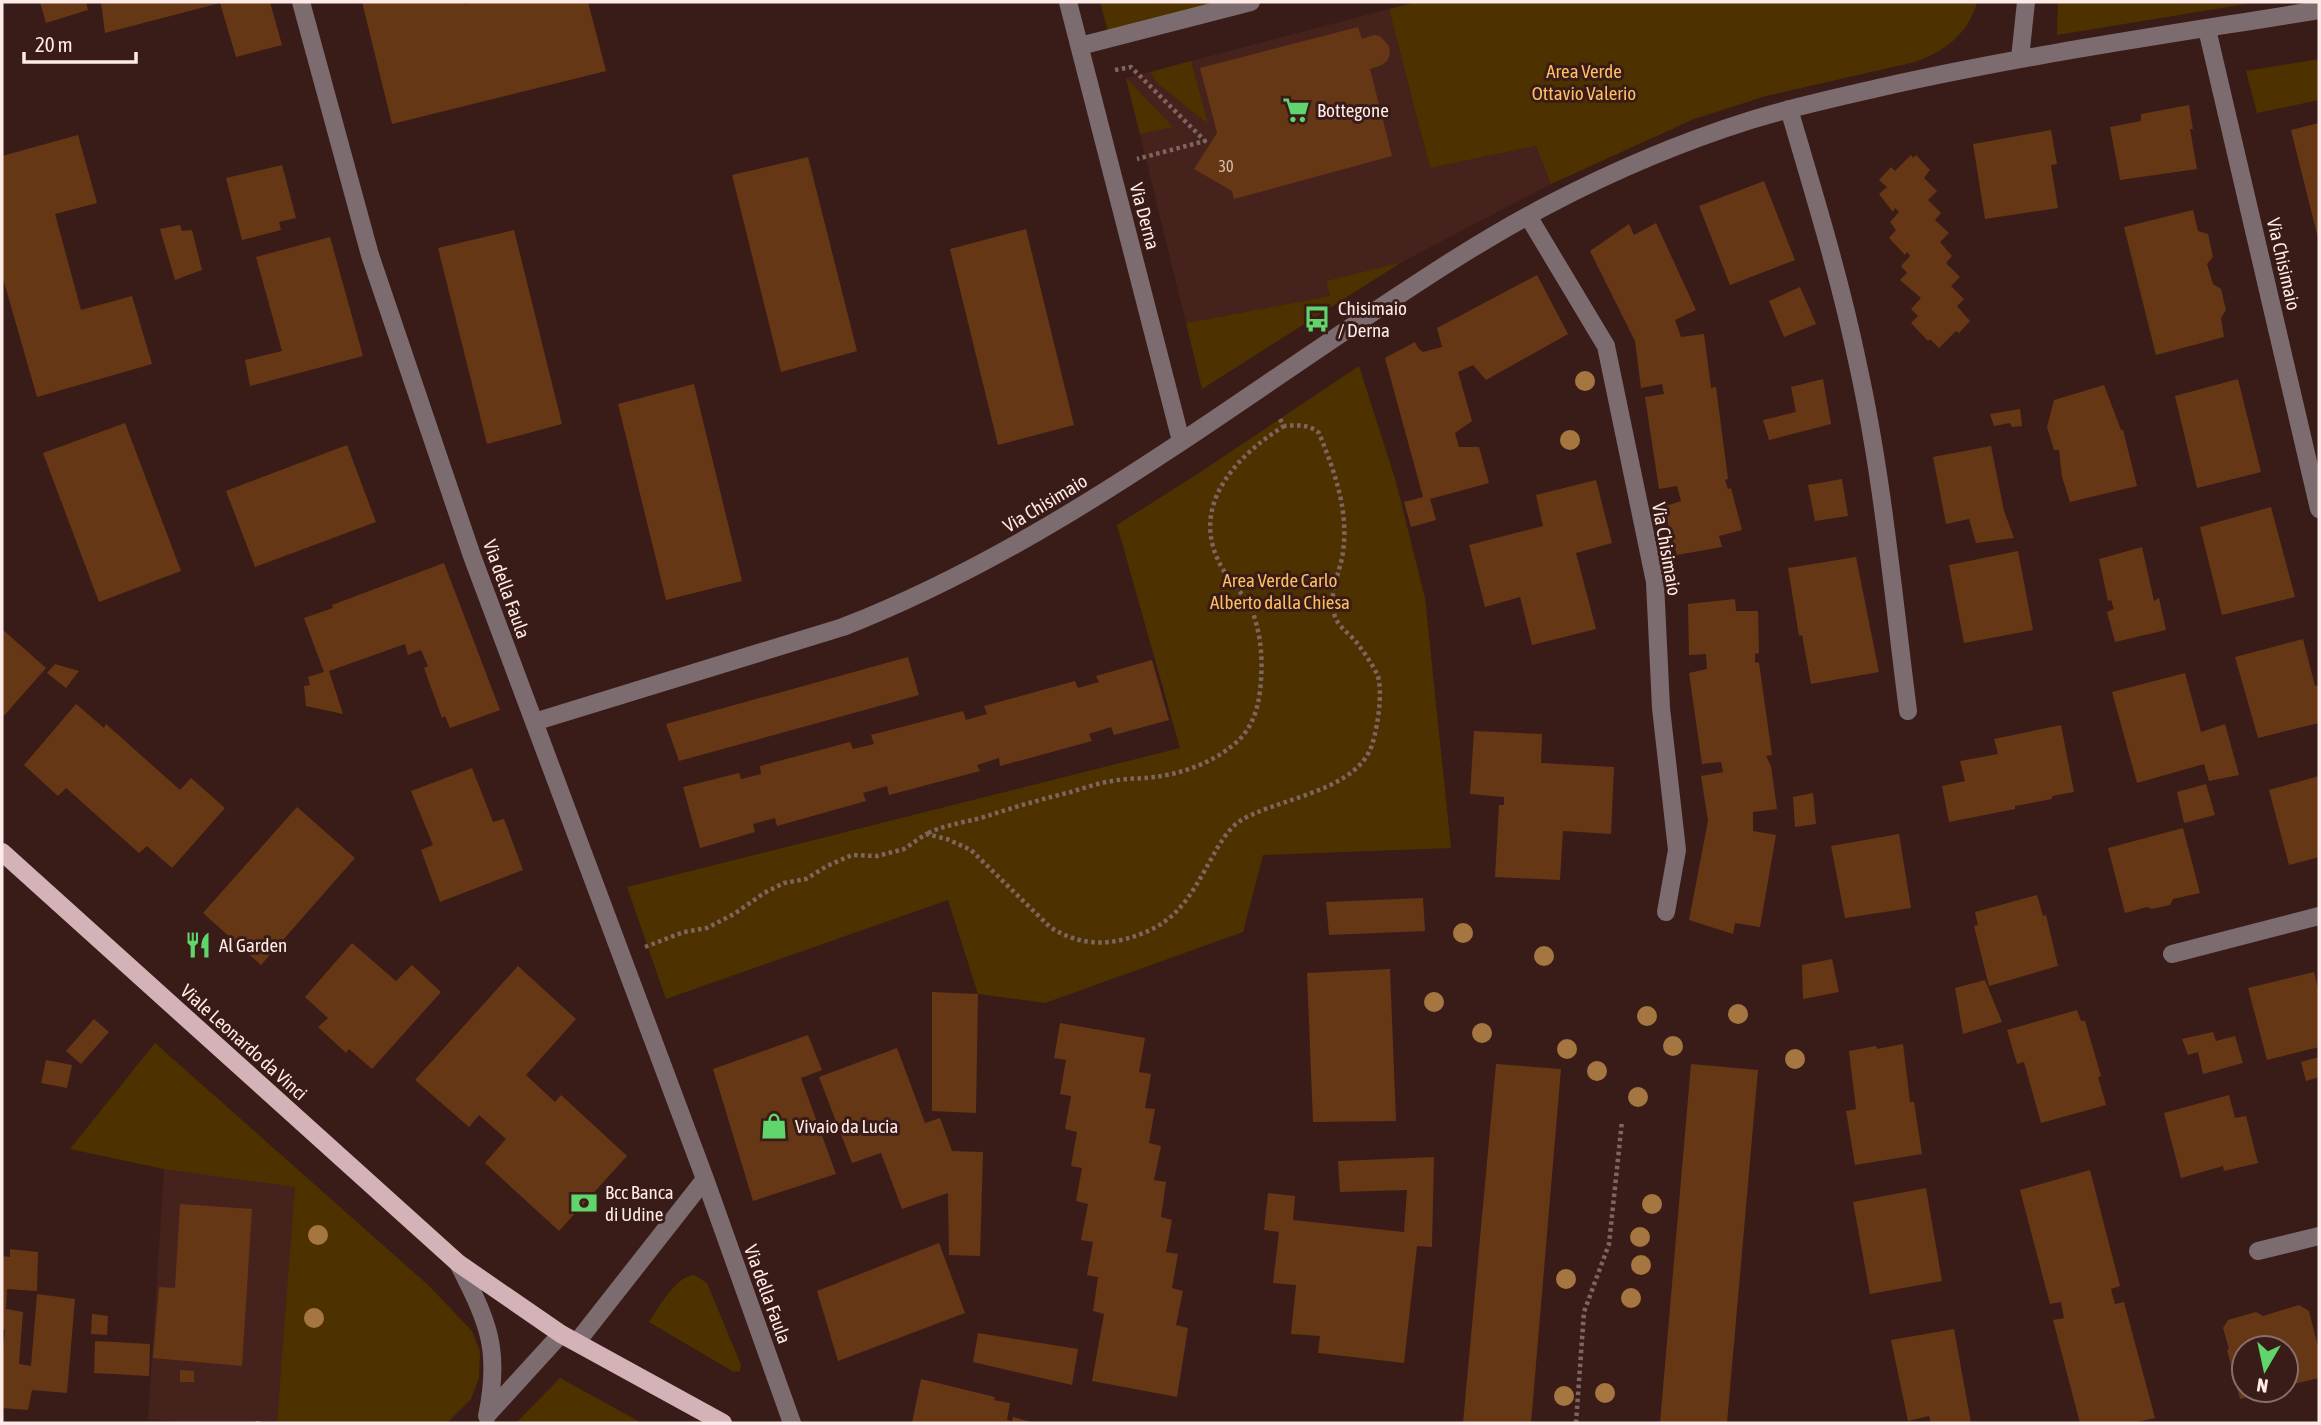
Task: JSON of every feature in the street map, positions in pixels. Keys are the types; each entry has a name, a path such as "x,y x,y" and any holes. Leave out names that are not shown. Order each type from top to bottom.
{"main road":[{"name":"Viale Leonardo da Vinci","path":"2,852 458,1264 561,1334 723,1423"}],"street":[{"name":"Via della Faula","path":"301,2 370,255 472,556 705,1179 792,1423"},
{"name":"Via Derna","path":"1069,2 1181,442"},
{"path":"1080,46 1251,2"},
{"path":"2020,58 2026,2"},
{"name":"Via Chisimaio","path":"534,722 786,645 888,609 999,555 1051,526 1181,442 1430,275 1528,216 1651,156 1789,109 2020,58 2207,29 2299,8 2319,10"},
{"name":"Via Chisimaio","path":"2207,29 2319,509"},
{"path":"1789,109 1837,273 1859,366 1877,474 1908,710"},
{"name":"Via Chisimaio","path":"1528,216 1606,346 1655,582 1661,708 1677,850 1666,912"},
{"path":"2172,954 2319,916"},
{"path":"577,1342 705,1179"},
{"path":"2258,1251 2319,1236"},
{"name":"Viale Leonardo da Vinci","path":"458,1264 482,1311 491,1337 494,1363 492,1389 483,1419"},
{"name":"Viale Leonardo da Vinci","path":"483,1419 561,1334"}],"path":[{"path":"1114,70 1131,67 1205,141 1137,159"},
{"path":"1280,419 1284,426"},
{"path":"621,957 684,932 707,928 734,914 764,893 784,883 806,879 852,855 877,856 904,849 926,834 948,824 1111,781 1156,777 1198,766 1232,747 1250,730 1259,703 1261,638 1252,609 1218,561 1211,538 1211,510 1222,484 1237,463 1259,442 1284,426 1303,425 1319,433 1339,489 1344,525 1343,551 1332,600 1336,620 1358,643 1378,676 1380,696 1370,752 1359,767 1312,794 1237,823 1220,843 1191,895 1178,911 1160,927 1139,936 1108,943 1084,942 1065,936 1050,927 971,850 947,839 926,834"},
{"path":"1576,1423 1584,1312 1609,1244 1622,1121"}],"shaded area":[{"path":"1389,9 1430,168 1536,146 1551,184 1402,262 1327,281 1330,296 1186,323 1126,78"},
{"path":"221,1102 429,1286 420,1423 195,1423 148,1419 164,1169"}],"green space":[{"path":"1100,2 1221,2 1108,32"},
{"name":"Area Verde Ottavio Valerio","path":"1417,2 1977,2 1962,32 1945,47 1926,58 1766,96 1694,119 1551,184 1536,146 1430,168 1389,9"},
{"path":"2058,2 2258,2 2057,35"},
{"path":"2319,59 2319,100 2257,113 2246,71"},
{"path":"1191,61 1208,124 1156,82 1151,72"},
{"path":"1126,78 1173,127 1140,134"},
{"path":"1402,262 1202,389 1186,323 1330,296 1326,281"},
{"name":"Area Verde Carlo Alberto dalla Chiesa","path":"1359,366 1396,482 1425,598 1451,848 1263,855 1243,932 1045,1003 978,994 948,900 666,999 627,887 1180,748 1117,525"},
{"path":"155,1043 429,1286 472,1331 480,1352 479,1378 471,1399 447,1423 277,1423 295,1187 164,1169 70,1149"},
{"path":"694,1275 707,1283 741,1365 740,1371 734,1372 649,1322 674,1287"},
{"path":"560,1378 642,1423 516,1423"}],"building":[{"path":"40,2 86,2 88,10 46,23"},
{"path":"101,2 270,2 282,45 236,57 220,3 105,33"},
{"path":"362,2 588,2 606,71 392,124"},
{"name":"Bottegone","path":"1358,27 1362,39 1380,36 1389,46 1387,61 1370,69 1392,156 1234,199 1232,191 1194,169 1217,133 1200,68"},
{"path":"2189,105 2197,169 2120,180 2110,127 2141,121 2141,114"},
{"path":"2319,123 2319,238 2318,238 2291,130"},
{"path":"2051,130 2057,164 2051,165 2058,208 1985,219 1973,144"},
{"path":"78,135 97,203 55,214 81,310 132,296 152,364 37,397 2,275 2,156"},
{"path":"1911,155 1913,158 1916,155 1930,170 1924,178 1937,191 1928,200 1941,213 1935,220 1949,233 1940,242 1952,256 1946,263 1960,277 1951,286 1964,299 1957,306 1970,321 1939,348 1930,339 1928,341 1911,323 1918,316 1911,309 1921,298 1900,280 1907,273 1901,266 1910,256 1907,252 1905,255 1889,238 1896,230 1890,222 1899,212 1895,208 1893,212 1879,194 1887,187 1879,180 1891,167 1895,171"},
{"path":"808,157 857,351 781,372 732,175"},
{"path":"282,165 296,218 279,222 281,230 242,240 226,178"},
{"path":"1764,181 1795,260 1730,285 1699,206"},
{"path":"2193,210 2198,231 2208,234 2213,257 2207,264 2213,284 2221,289 2226,310 2221,318 2224,337 2156,355 2124,227"},
{"path":"1656,223 1696,310 1675,320 1681,337 1704,334 1711,388 1716,387 1728,479 1725,480 1728,489 1731,488 1742,530 1719,536 1722,547 1677,555 1663,507 1681,501 1677,486 1659,489 1645,397 1664,394 1662,384 1641,388 1635,341 1590,251 1629,224 1634,235"},
{"path":"180,225 182,231 192,230 202,270 175,280 160,229"},
{"path":"1026,229 1074,425 998,445 950,249"},
{"path":"514,230 562,424 487,444 438,248"},
{"path":"330,237 363,356 250,386 245,360 282,351 256,257"},
{"path":"1537,275 1568,334 1486,380 1473,365 1458,372 1472,421 1455,433 1459,447 1479,447 1489,483 1430,499 1436,520 1411,527 1404,502 1423,497 1385,358 1415,342 1423,352 1442,347 1437,328"},
{"path":"1800,287 1816,324 1784,337 1769,301"},
{"path":"1823,379 1831,424 1769,440 1763,420 1796,412 1791,387"},
{"path":"2238,379 2261,472 2197,488 2175,396"},
{"path":"694,384 742,581 666,600 618,404"},
{"path":"2104,385 2123,430 2137,486 2070,502 2062,477 2059,450 2054,450 2047,427 2054,400"},
{"path":"2020,409 2022,426 2012,427 2010,423 1994,426 1990,414"},
{"path":"125,423 181,571 99,602 43,453"},
{"path":"347,445 376,522 255,567 226,491"},
{"path":"1991,446 2004,511 2014,538 1976,543 1969,519 1946,524 1933,457"},
{"path":"1842,479 1848,516 1815,521 1808,485"},
{"path":"1596,480 1612,543 1576,553 1596,629 1532,645 1520,597 1485,607 1469,545 1543,526 1536,495"},
{"path":"2271,507 2295,597 2222,615 2200,527"},
{"path":"2142,547 2154,601 2159,598 2166,630 2115,642 2107,612 2114,609 2111,600 2108,601 2099,559"},
{"path":"2018,551 2033,630 1964,643 1949,565"},
{"path":"1856,557 1879,672 1811,684 1802,635 1799,636 1788,568"},
{"path":"444,563 500,710 450,728 445,716 442,718 424,668 428,666 421,650 408,655 405,644 329,671 343,714 306,706 304,686 310,685 308,677 324,672 304,618"},
{"path":"1735,599 1736,611 1758,611 1759,653 1755,654 1755,662 1759,663 1772,755 1766,756 1771,766 1777,809 1753,812 1753,831 1776,835 1760,927 1735,923 1733,934 1689,920 1708,821 1701,776 1723,772 1721,762 1702,764 1689,673 1707,669 1706,654 1689,655 1688,604"},
{"path":"2,629 46,668 2,718"},
{"path":"2303,639 2315,686 2319,685 2319,723 2258,738 2235,657"},
{"path":"908,657 919,695 679,761 666,724"},
{"path":"1152,660 1169,720 1114,735 1111,727 1089,734 1092,741 1000,766 999,758 977,765 980,771 889,795 887,786 863,793 866,801 777,826 775,818 753,824 755,832 700,848 683,787 739,773 741,779 761,774 760,766 850,742 853,749 874,744 871,735 963,711 966,720 987,714 984,706 1075,681 1078,688 1099,682 1096,676"},
{"path":"55,664 79,671 66,688 47,673"},
{"path":"2185,673 2201,732 2225,724 2239,775 2209,781 2204,764 2137,783 2112,692"},
{"path":"76,704 104,728 106,724 180,790 191,778 225,808 172,868 147,846 139,853 66,788 58,796 24,765"},
{"path":"2061,725 2074,792 2015,806 2015,809 1949,822 1942,786 1965,781 1960,761 1998,754 1994,739"},
{"path":"1474,731 1542,734 1541,763 1614,767 1611,834 1563,831 1560,880 1495,877 1499,805 1504,805 1504,797 1470,794"},
{"path":"472,768 493,822 504,819 523,870 440,902 421,850 433,845 411,791"},
{"path":"2319,776 2319,857 2289,865 2269,790"},
{"path":"2206,784 2215,815 2184,823 2177,792"},
{"path":"1813,793 1816,824 1795,827 1793,797"},
{"path":"297,807 355,858 261,965 203,913"},
{"path":"2183,828 2200,893 2173,899 2170,905 2125,913 2108,848"},
{"path":"1899,834 1911,908 1845,918 1831,846"},
{"path":"2037,895 2043,916 2046,915 2058,966 1989,986 1974,926 1978,925 1975,912"},
{"path":"1423,898 1425,931 1329,935 1326,902"},
{"path":"352,943 396,981 412,965 441,992 372,1069 349,1049 346,1053 318,1027 328,1018 305,997"},
{"path":"1832,959 1839,992 1803,999 1802,965"},
{"path":"518,966 576,1019 526,1075 555,1102 561,1095 627,1156 559,1231 485,1163 506,1139 479,1115 469,1127 415,1080"},
{"path":"1390,969 1396,1121 1313,1122 1307,973"},
{"path":"2314,972 2319,993 2319,1047 2267,1060 2248,988"},
{"path":"1985,980 2002,1022 1963,1034 1955,988"},
{"path":"932,992 978,994 976,1113 932,1111"},
{"path":"2077,1010 2081,1021 2085,1021 2101,1076 2098,1077 2106,1105 2041,1123 2024,1062 2017,1064 2007,1030"},
{"path":"94,1019 109,1032 81,1064 66,1051"},
{"path":"1060,1023 1145,1038 1139,1072 1151,1074 1145,1108 1155,1109 1149,1143 1161,1146 1154,1180 1166,1182 1161,1217 1172,1220 1166,1252 1178,1254 1172,1288 1183,1291 1176,1325 1188,1328 1177,1397 1092,1381 1104,1314 1093,1311 1098,1277 1087,1275 1093,1242 1081,1240 1088,1204 1076,1201 1082,1168 1071,1166 1077,1132 1065,1129 1071,1096 1060,1094 1066,1060 1054,1058"},
{"path":"2213,1032 2216,1041 2235,1036 2243,1063 2203,1074 2198,1052 2188,1055 2182,1039"},
{"name":"Vivaio da Lucia","path":"808,1035 822,1070 801,1078 836,1174 753,1201 713,1069"},
{"path":"1903,1044 1910,1102 1914,1102 1922,1154 1855,1165 1846,1111 1856,1109 1849,1051"},
{"path":"897,1048 925,1123 940,1118 952,1151 983,1152 980,1256 949,1255 948,1193 902,1209 881,1153 852,1163 819,1077"},
{"path":"2319,1057 2319,1077 2306,1081 2301,1062"},
{"path":"46,1060 72,1065 67,1088 41,1083"},
{"path":"1496,1064 1561,1069 1531,1423 1463,1423"},
{"path":"1691,1064 1758,1070 1727,1423 1660,1423"},
{"path":"2229,1095 2235,1118 2246,1116 2258,1163 2224,1171 2223,1166 2181,1178 2164,1113"},
{"path":"1434,1157 1432,1247 1417,1246 1404,1363 1318,1353 1320,1336 1291,1334 1296,1285 1273,1283 1279,1232 1264,1230 1268,1193 1295,1196 1293,1220 1404,1232 1407,1190 1340,1192 1338,1161"},
{"path":"2090,1170 2120,1286 2111,1289 2115,1304 2124,1302 2155,1418 2132,1423 2080,1423 2053,1320 2064,1318 2061,1302 2050,1304 2020,1190"},
{"path":"1926,1188 1942,1281 1870,1294 1853,1202"},
{"path":"180,1204 252,1209 242,1366 153,1358 159,1287 175,1288"},
{"path":"939,1243 965,1313 838,1361 817,1291"},
{"path":"10,1249 38,1252 37,1291 7,1289 6,1309 23,1312 19,1364 31,1366 37,1294 75,1299 67,1393 32,1390 28,1410 2,1408 5,1330 2,1330 2,1256 10,1257"},
{"path":"2299,1305 2309,1311 2319,1351 2319,1378 2300,1383 2300,1334 2230,1334 2230,1361 2223,1328 2228,1320 2256,1312 2263,1316"},
{"path":"92,1314 108,1316 107,1335 91,1334"},
{"path":"1954,1329 1971,1423 1931,1423 1929,1416 1908,1421 1891,1340"},
{"path":"978,1333 1078,1349 1072,1385 973,1362"},
{"path":"95,1341 150,1344 149,1376 94,1373"},
{"path":"180,1370 194,1371 194,1382 180,1382"},
{"path":"921,1379 995,1397 994,1400 1010,1403 1007,1420 1012,1421 1013,1417 1035,1423 912,1423"}],"place":[{"name":"Bottegone","path":"1296,110"},
{"name":"Chisimaio / Derna","path":"1317,319"},
{"name":"Al Garden","path":"198,945"},
{"name":"Vivaio da Lucia","path":"774,1126"},
{"name":"Bcc Banca di Udine","path":"584,1203"}]}
